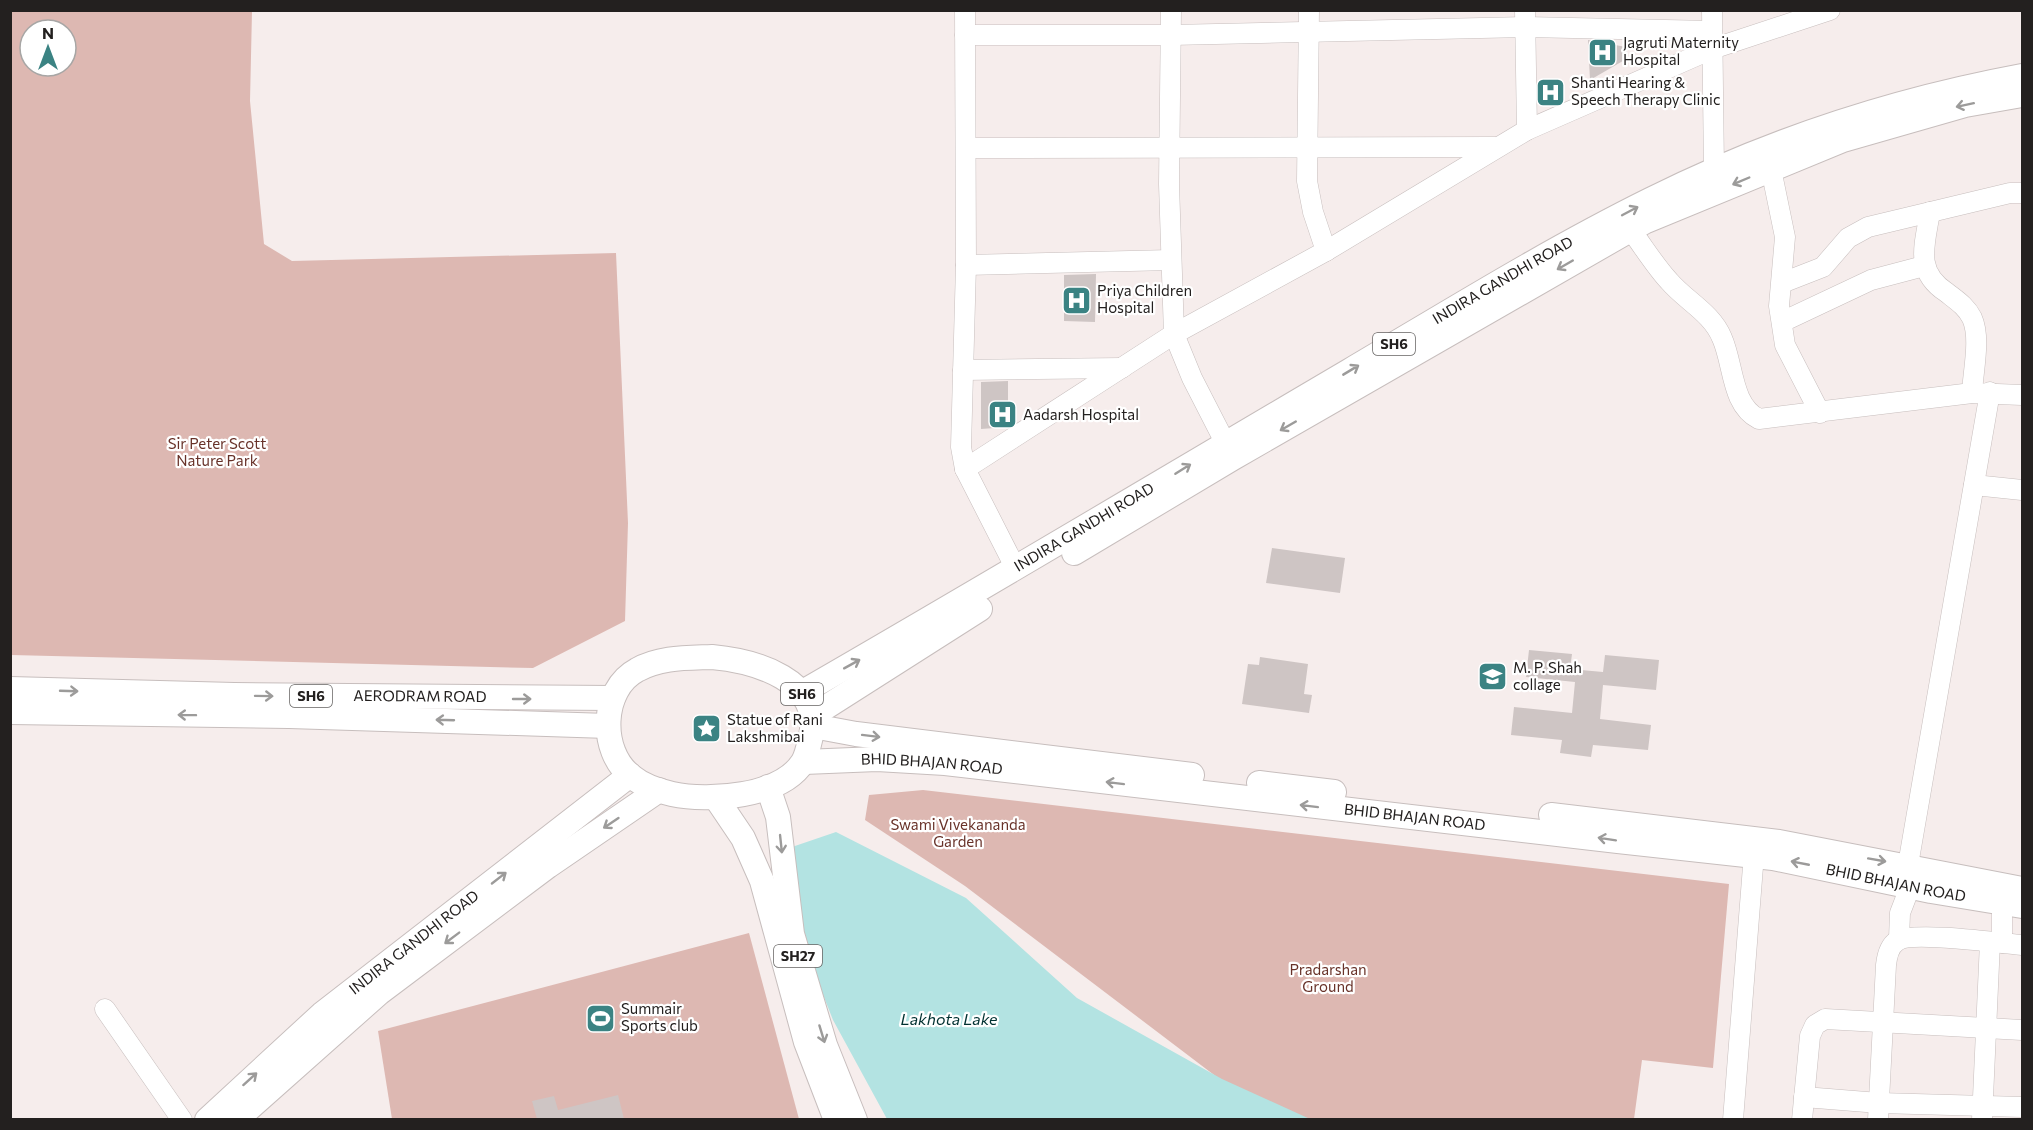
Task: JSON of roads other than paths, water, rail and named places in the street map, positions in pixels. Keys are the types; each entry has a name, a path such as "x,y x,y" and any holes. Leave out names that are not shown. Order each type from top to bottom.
{"main road":[{"name":"INDIRA GANDHI ROAD","path":"813,721 978,610 1229,450 1567,244 1651,199 1761,150 1861,115 1955,89 2022,76"},
{"name":"INDIRA GANDHI ROAD","path":"801,693 1016,569 1630,229 1843,140 1965,105 2022,95"},
{"name":"SH6","path":"630,775 618,760 608,726 613,698 625,678 654,663 712,657 735,659 767,667 786,678 801,693 813,721 804,762"},
{"name":"AERODRAM ROAD","path":"10,689 234,695 613,698"},
{"name":"AERODRAM ROAD","path":"10,712 289,716 608,726"},
{"name":"BHID BHAJAN ROAD","path":"813,721 868,736 1431,804 1755,847 1909,876 2022,889"},
{"name":"BHID BHAJAN ROAD","path":"804,762 877,759 945,763 1755,847"},
{"path":"630,775 659,790 707,799 768,787 790,775 804,762"},
{"name":"INDIRA GANDHI ROAD","path":"207,1119 322,1014 630,775"},
{"name":"SH27","path":"768,787 778,816 792,934 825,1045 855,1119"},
{"name":"INDIRA GANDHI ROAD","path":"236,1119 379,993 548,866 659,790"},
{"name":"SH27","path":"716,798 743,838 762,881 806,1042 836,1119"},
{"name":"BHID BHAJAN ROAD","path":"1909,876 2012,904"}],"street":[{"path":"965,10 966,265 961,447 965,469 1016,569"},
{"path":"1171,10 1171,260 1174,334 1192,378 1229,450"},
{"path":"1309,10 1307,182 1313,212 1326,251"},
{"path":"1712,10 1713,171"},
{"path":"965,469 1174,334 1326,251 1527,130 1712,40 1830,10"},
{"path":"965,35 1171,35 1308,32 1525,19 1712,40"},
{"path":"1525,19 1527,130"},
{"path":"966,148 1496,147"},
{"path":"1770,169 1785,237 1779,306 1785,345 1820,414"},
{"path":"1782,283 1823,267 1848,238 1857,232 2010,193 2022,193"},
{"path":"1878,1111 1887,954 1899,939 1900,913 1909,876 1974,485 1981,393 1973,321 1958,300 1929,278 1924,266 1930,212"},
{"path":"1630,229 1668,281 1716,327 1723,338 1740,402 1747,413 1759,419 1820,414 1981,393 2022,395"},
{"path":"966,265 1171,260"},
{"path":"1782,322 1855,287 1924,266"},
{"path":"963,370 1123,368"},
{"path":"1974,485 2022,490"},
{"path":"1733,1119 1755,847"},
{"path":"1982,1112 1986,1027 1996,943 2012,904"},
{"path":"1899,939 1921,937 2022,945"},
{"path":"105,1009 182,1119"},
{"path":"1802,1119 1810,1036 1815,1025 1825,1019 2022,1030"},
{"path":"1804,1097 1878,1111 1982,1112 2022,1107"}],"water":[{"name":"Lakhota Lake","path":"836,832 966,898 1077,998 1222,1079 1310,1119 887,1119 833,1020 788,906 792,847"}],"place":[{"name":"Jagruti Maternity Hospital","path":"1602,52"},
{"name":"Shanti Hearing & Speech Therapy Clinic","path":"1550,92"},
{"name":"Priya Children Hospital","path":"1076,300"},
{"name":"Aadarsh Hospital","path":"1002,415"},
{"name":"M. P. Shah collage","path":"1492,677"},
{"name":"Statue of Rani Lakshmibai","path":"706,729"},
{"name":"Summair Sports club","path":"600,1018"}],"park label":[{"name":"Sir Peter Scott Nature Park","path":"217,452"},
{"name":"Swami Vivekananda Garden","path":"958,834"},
{"name":"Pradarshan Ground","path":"1328,978"}]}
